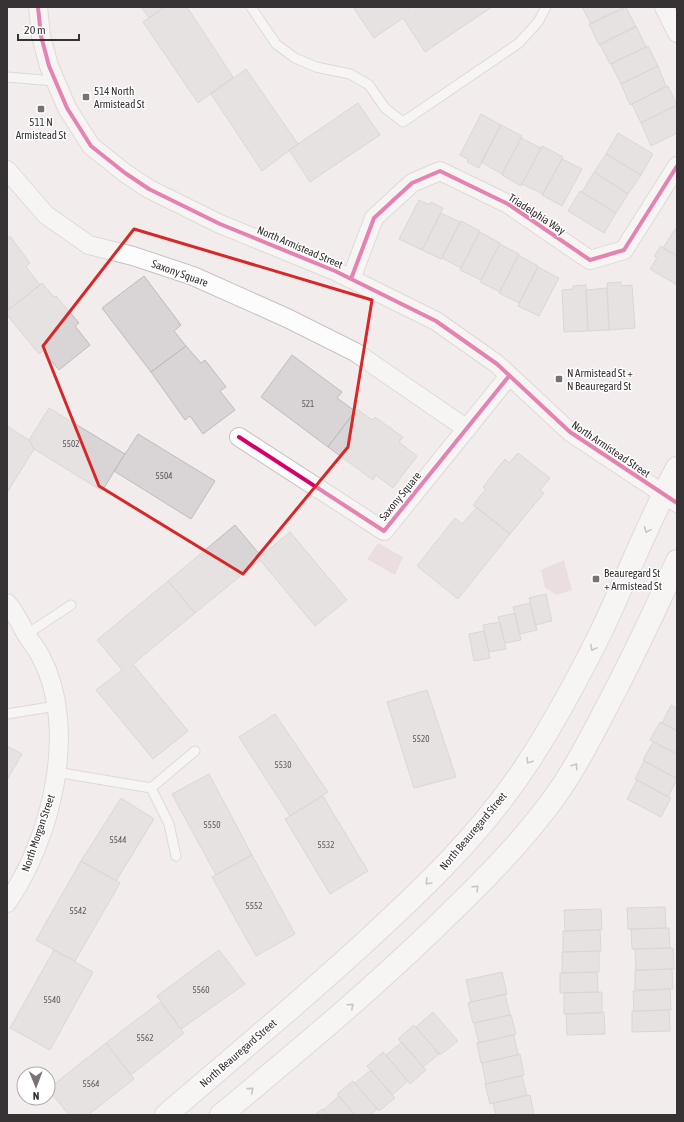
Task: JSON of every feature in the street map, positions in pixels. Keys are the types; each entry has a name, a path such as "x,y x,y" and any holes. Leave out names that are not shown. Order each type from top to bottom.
{"main road":[{"name":"North Beauregard Street","path":"166,1115 320,982 411,900 462,848 497,806 526,765 571,692 670,498 677,468"},
{"path":"221,1115 341,1015 399,963 494,869 526,834 554,797 580,758 637,648 677,562"}],"street":[{"name":"North Armistead Street","path":"38,7 41,36 54,81 67,108 91,146 125,173 149,189 220,224 351,279 436,321 497,364 570,432 670,498"},
{"path":"664,7 677,33"},
{"name":"Triadelphia Way","path":"351,279 374,218 412,183 440,171 508,204 590,260 624,250 677,166"},
{"name":"Saxony Square","path":"7,170 46,215 89,245 133,256 193,276 294,322 355,352 467,429"},
{"name":"Saxony Square","path":"239,437 384,531 509,376"},
{"name":"North Morgan Street","path":"7,603 42,657 52,686 59,733 56,772 50,806 21,883 7,903"}],"lane":[{"path":"251,7 276,44 295,58 316,67 350,74 369,85 385,108 402,122 519,43 538,22 546,7"},
{"path":"7,77 54,81"},
{"path":"27,634 71,605"},
{"path":"7,714 56,706"},
{"path":"56,772 151,788 195,751"},
{"path":"151,788 169,824 176,856"}],"highlighted area":[{"path":"134,229 372,300 348,447 243,574 99,486 43,346"}],"shaded area":[{"path":"378,543 403,557 395,575 367,559"},
{"path":"564,560 572,590 557,595 545,588 541,570"}],"building":[{"path":"141,7 165,7 149,18"},
{"path":"165,7 187,7 233,77 198,103 143,22"},
{"path":"353,7 407,7 408,9 410,7 492,7 425,52 403,18 374,38"},
{"path":"582,7 625,7 591,24"},
{"path":"626,7 636,27 599,45 589,24"},
{"path":"636,26 646,47 610,64 600,44"},
{"path":"648,46 658,66 621,84 611,64"},
{"path":"658,66 666,86 630,105 621,84"},
{"path":"246,69 298,144 262,171 211,94"},
{"path":"668,86 677,105 641,123 632,104"},
{"path":"358,103 380,135 310,182 289,150"},
{"path":"677,105 677,133 651,146 641,123"},
{"path":"481,114 501,125 479,168 467,162 468,159 460,155"},
{"path":"501,125 522,136 502,174 481,162"},
{"path":"618,133 653,154 641,175 606,154"},
{"path":"521,138 541,148 521,186 502,175"},
{"path":"542,146 563,157 543,194 522,184"},
{"path":"606,154 641,175 628,194 594,172"},
{"path":"562,159 582,169 562,206 542,195"},
{"path":"594,172 628,194 616,213 582,192"},
{"path":"580,191 616,213 604,233 568,211"},
{"path":"419,200 430,205 431,202 443,208 422,250 399,239"},
{"path":"441,213 460,222 441,259 422,250"},
{"path":"461,221 480,231 461,268 442,258"},
{"path":"675,229 677,231 677,256 663,248"},
{"path":"480,232 500,243 481,280 460,270"},
{"path":"10,236 30,263 26,267 40,285 8,310 7,239"},
{"path":"500,244 519,254 500,292 480,282"},
{"path":"661,246 677,256 677,285 650,269 657,258 654,256"},
{"path":"518,255 538,266 519,303 499,293"},
{"path":"538,267 559,278 539,316 518,306"},
{"path":"144,276 181,325 174,331 186,346 151,372 102,308"},
{"path":"621,282 621,286 632,285 635,328 609,330 607,283"},
{"path":"42,283 54,297 56,296 79,323 75,326 90,345 59,370 43,351 39,354 7,315 7,311"},
{"path":"586,285 588,331 564,332 562,290 573,289 573,286"},
{"path":"607,288 609,330 588,331 586,290"},
{"path":"186,346 201,363 205,360 226,387 220,391 235,410 203,434 190,416 185,420 151,372"},
{"path":"292,355 342,392 337,398 355,411 328,447 261,397"},
{"path":"49,408 125,454 102,491 34,449 29,440"},
{"path":"357,409 372,420 375,417 403,437 399,442 417,456 393,488 376,475 373,480 328,447"},
{"path":"7,426 29,440 34,449 7,493"},
{"path":"138,434 215,481 191,519 114,471"},
{"path":"518,453 550,478 540,490 544,493 510,534 473,505 486,489 483,487 505,459 509,463"},
{"path":"477,507 510,534 458,599 417,566 455,518 462,524"},
{"path":"235,525 261,556 290,532 347,600 315,626 260,560 195,613 168,581"},
{"path":"168,581 195,613 133,664 188,731 153,759 96,690 122,670 97,640"},
{"path":"546,594 552,621 535,625 529,598"},
{"path":"530,603 537,630 520,634 513,607"},
{"path":"515,613 521,640 505,643 498,617"},
{"path":"500,622 506,649 489,652 483,625"},
{"path":"484,631 490,658 474,661 469,634"},
{"path":"427,690 456,777 414,788 387,702"},
{"path":"671,705 677,708 677,731 662,723"},
{"path":"275,714 328,792 290,816 239,737"},
{"path":"660,722 677,731 677,754 650,740"},
{"path":"653,742 677,754 677,774 675,778 643,760"},
{"path":"7,746 22,754 7,780"},
{"path":"644,761 677,779 668,797 635,779"},
{"path":"209,774 252,855 216,875 172,794"},
{"path":"637,780 671,798 661,817 627,799"},
{"path":"323,796 368,871 330,894 285,819"},
{"path":"121,798 154,819 116,881 81,861"},
{"path":"252,855 295,934 256,956 212,877"},
{"path":"81,861 120,883 75,961 36,940"},
{"path":"665,907 666,928 628,929 627,908"},
{"path":"601,909 602,930 565,931 564,910"},
{"path":"669,928 670,948 632,949 631,929"},
{"path":"600,930 601,951 563,952 563,931"},
{"path":"673,948 674,969 636,970 635,949"},
{"path":"54,950 93,972 50,1050 10,1028"},
{"path":"219,950 245,984 181,1029 157,996"},
{"path":"599,951 599,972 562,973 562,952"},
{"path":"672,969 673,989 635,990 635,970"},
{"path":"502,972 507,994 471,1002 466,980"},
{"path":"597,972 598,992 560,993 560,973"},
{"path":"670,989 671,1010 634,1011 633,991"},
{"path":"602,992 602,1013 564,1014 564,993"},
{"path":"505,994 510,1015 473,1023 468,1003"},
{"path":"160,1002 184,1033 131,1075 106,1043"},
{"path":"669,1010 670,1031 632,1032 632,1011"},
{"path":"433,1012 458,1041 440,1055 416,1027"},
{"path":"604,1012 605,1034 567,1035 566,1014"},
{"path":"511,1015 516,1034 479,1043 474,1023"},
{"path":"414,1025 439,1054 423,1067 398,1039"},
{"path":"514,1035 518,1055 481,1063 477,1043"},
{"path":"402,1042 426,1070 410,1084 386,1055"},
{"path":"106,1043 134,1079 88,1115 69,1115 56,1099 56,1083"},
{"path":"383,1052 408,1081 392,1095 367,1066"},
{"path":"520,1054 524,1075 486,1084 482,1063"},
{"path":"371,1070 395,1098 379,1111 355,1083"},
{"path":"522,1076 527,1095 490,1104 485,1084"},
{"path":"353,1081 377,1109 370,1115 355,1115 337,1094"},
{"path":"530,1095 534,1115 496,1115 493,1103"},
{"path":"339,1096 355,1115 328,1115 323,1110"},
{"path":"322,1109 328,1115 315,1115"}],"cycle path":[{"path":"38,7 41,36 49,66 67,108 91,146 125,173 149,189 220,224 335,271 436,321 497,364 570,432 677,503"},
{"path":"351,279 374,218 412,183 440,171 508,204 590,260 624,250 677,166"},
{"path":"239,437 384,531 509,376"}],"place":[{"name":"514 North Armistead St","path":"86,97"},
{"name":"511 N Armistead St","path":"41,109"},
{"name":"N Armistead St + N Beauregard St","path":"559,379"},
{"name":"Beauregard St + Armistead St","path":"596,579"}]}
